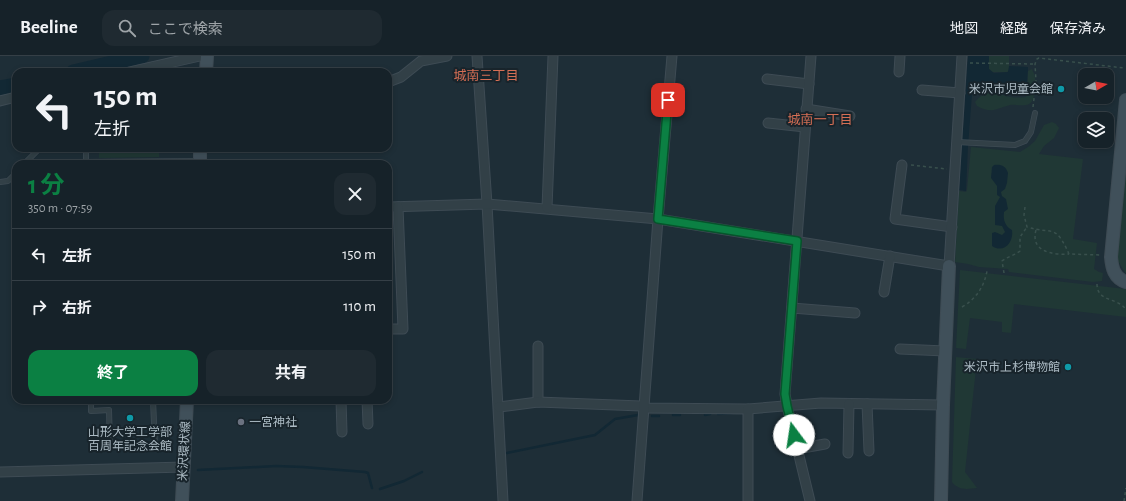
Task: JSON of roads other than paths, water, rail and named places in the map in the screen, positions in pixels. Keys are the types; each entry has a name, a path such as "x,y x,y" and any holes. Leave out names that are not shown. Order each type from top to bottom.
{"street":[{"path":"148,68 200,56"},
{"path":"206,68 207,56"},
{"path":"392,80 401,76 421,61 447,56"},
{"path":"477,56 499,407 503,501"},
{"path":"547,208 553,56"},
{"path":"637,501 672,56"},
{"path":"810,501 785,394 804,127 811,56"},
{"path":"899,72 900,56"},
{"path":"941,501 943,405 949,266 955,170 959,142 960,93 964,59"},
{"path":"767,80 809,84"},
{"path":"922,90 960,93"},
{"path":"0,101 12,98"},
{"path":"1126,100 1111,256 1113,270 1118,278 1126,282"},
{"path":"806,109 850,116"},
{"path":"768,124 804,127"},
{"path":"902,165 895,219 952,227"},
{"path":"392,207 487,204 547,208 658,219 949,266"},
{"path":"392,329 403,329 398,207"},
{"path":"884,292 890,256"},
{"path":"792,308 855,313"},
{"path":"538,346 538,402"},
{"path":"900,349 945,351"},
{"path":"499,407 538,402 641,406 644,408 748,409 821,403 943,405"},
{"name":"米沢環状線","path":"182,501 187,404"},
{"path":"341,404 342,432"},
{"path":"367,404 368,424"},
{"path":"848,453 849,404"},
{"path":"867,404 869,451"},
{"path":"748,409 748,501"},
{"path":"797,449 825,444"},
{"path":"0,472 184,467"}],"lane":[{"path":"959,142 1015,146 1025,140 1031,132 1035,113"},
{"path":"28,160 36,152"},
{"path":"0,182 8,181 12,177"},
{"path":"90,404 91,411 109,410 110,447 155,446 153,404"}],"water":[{"path":"968,56 989,56 989,69 994,73 1008,72 1009,66 1028,67 1028,69 1026,95 1014,94 1004,89 992,89 972,94 966,191 959,190"},
{"path":"994,165 1003,166 1008,173 1005,189 1001,192 1002,196 1006,199 1008,209 1004,212 1004,220 1006,225 1012,230 1012,234 1010,242 1007,246 1000,249 992,246 992,233 995,232 1002,235 1005,232 1002,226 995,225 995,206 1000,197 997,195 997,186 991,178 992,167"}],"waterway":[{"path":"90,68 142,56"},
{"path":"0,88 12,86"},
{"path":"718,414 732,413"},
{"path":"705,415 710,414"},
{"path":"507,453 595,435 615,419 638,415"},
{"path":"673,415 680,415"},
{"path":"652,416 659,416"},
{"path":"198,470 276,466 365,472 368,473 372,488"},
{"path":"380,489 404,481 422,472"}],"place":[{"name":"米沢市児童会館","path":"1061,89"},
{"name":"米沢市上杉博物館","path":"1068,367"},
{"name":"山形大学工学部 百周年記念会館","path":"130,418"},
{"name":"一宮神社","path":"241,422"}],"district":[{"name":"城南三丁目","path":"486,75"},
{"name":"城南一丁目","path":"820,119"}]}
